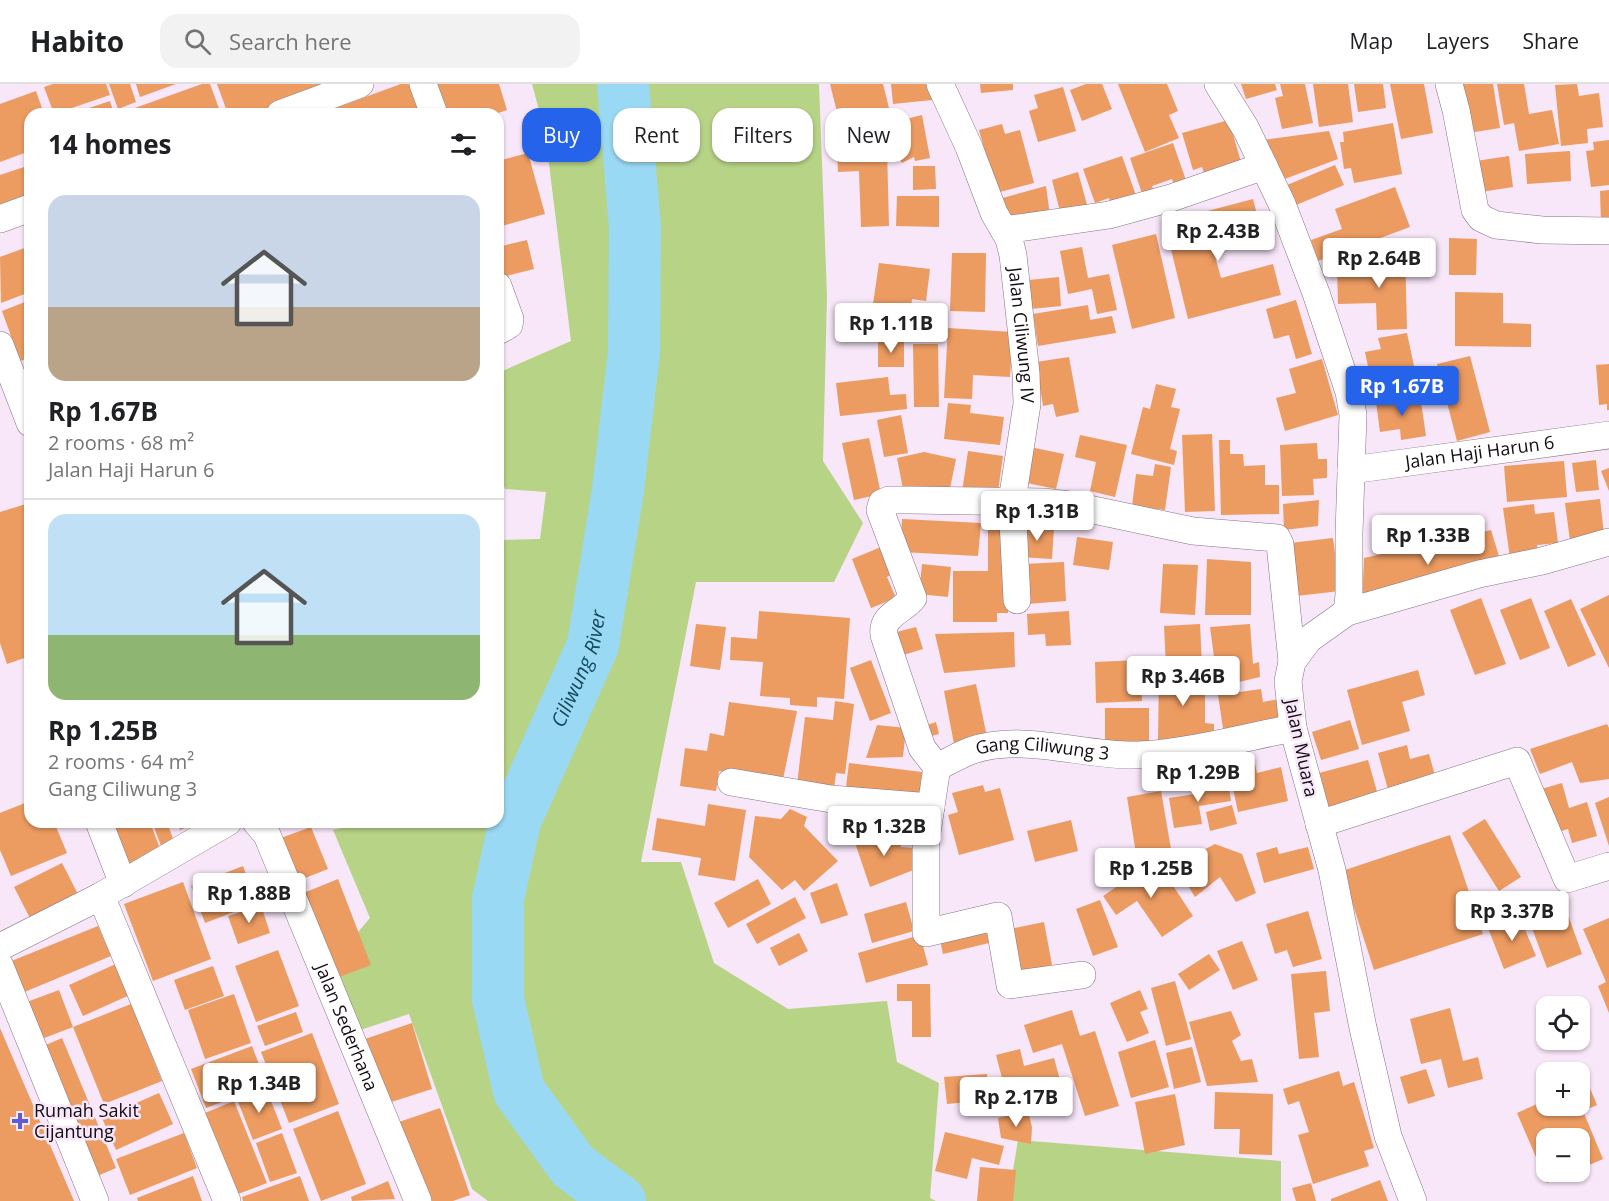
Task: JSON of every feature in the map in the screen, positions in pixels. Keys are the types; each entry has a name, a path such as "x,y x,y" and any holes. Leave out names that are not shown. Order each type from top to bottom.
{"street":[{"path":"296,108 360,84"},
{"path":"423,84 432,108"},
{"name":"Jalan Ciliwung IV","path":"940,84 969,147 1013,255 1026,373 1027,404 1012,501 1017,600"},
{"path":"1218,84 1246,129 1282,204 1316,293 1349,392 1353,415 1350,595 1347,612"},
{"path":"1449,84 1475,210 1481,218 1496,225 1542,230 1609,231"},
{"path":"1004,230 1061,223 1136,208 1264,166"},
{"path":"0,219 24,210"},
{"path":"504,302 510,319 509,325 504,328"},
{"path":"13,358 24,400"},
{"name":"Jalan Haji Harun 6","path":"1351,470 1609,435"},
{"path":"1012,501 889,500 880,506 913,597 912,601 886,620 882,628 922,748 937,767 926,839 926,933 998,916 1010,985 1082,975"},
{"name":"Jalan Muara","path":"1012,501 1071,505 1193,531 1277,538 1280,544 1292,662 1288,681 1293,728 1332,870 1378,1096 1389,1136 1413,1201"},
{"path":"1292,662 1309,639 1347,612 1479,574 1542,561 1609,542"},
{"name":"Gang Ciliwung 3","path":"937,767 971,751 997,746 1018,744 1138,755 1176,752 1293,728"},
{"path":"1319,824 1517,761 1567,879 1609,866"},
{"path":"731,782 831,799 931,807"},
{"path":"100,828 112,890 227,1201"},
{"path":"0,947 112,890 218,828"},
{"name":"Jalan Sederhana","path":"261,828 267,835 418,1201"},
{"path":"0,966 95,1201"}],"green space":[{"path":"532,84 819,84 827,296 823,461 863,523 834,582 696,582 641,862 681,862 714,963 788,1009 887,1001 897,1062 939,1083 930,1198 936,1201 488,1201 472,1189 409,1014 357,1031 325,971 370,918 333,830 342,828 504,828 504,540 540,539 546,492 505,489 504,486 504,370 571,341 549,162 601,162 601,108 538,108"},
{"path":"1018,1140 1281,1161 1281,1201 1008,1201"}],"building":[{"path":"53,84 106,84 110,95 72,108 52,108 44,87"},
{"path":"109,84 130,84 136,102 118,108"},
{"path":"136,84 176,84 140,97"},
{"path":"202,84 210,84 219,108 135,108"},
{"path":"217,84 327,84 329,89 279,108 226,108"},
{"path":"401,84 410,84 418,108 335,108"},
{"path":"428,84 499,84 507,110 504,111 504,108 436,108"},
{"path":"830,84 883,84 889,108 836,108"},
{"path":"891,84 930,84 932,100 893,104"},
{"path":"980,84 1013,84 1013,90 981,93"},
{"path":"1086,84 1102,84 1112,109 1082,121 1070,90"},
{"path":"1118,84 1167,84 1178,111 1169,115 1179,138 1145,152"},
{"path":"1241,84 1275,84 1277,90 1246,99"},
{"path":"1280,84 1305,84 1313,123 1282,129 1275,98 1283,96"},
{"path":"1313,84 1348,84 1353,122 1319,127"},
{"path":"1354,84 1383,84 1386,108 1358,112"},
{"path":"1390,84 1424,84 1433,133 1401,139"},
{"path":"1454,84 1493,84 1500,128 1462,134"},
{"path":"1497,84 1524,84 1529,114 1552,110 1559,144 1519,151 1514,123 1504,125"},
{"path":"1577,84 1579,96 1599,93 1603,127 1587,129 1588,143 1561,146 1555,85"},
{"path":"1063,87 1076,131 1038,142 1029,111 1038,108 1034,95"},
{"path":"36,91 42,108 24,108 24,153 0,162 0,104"},
{"path":"110,101 112,108 89,108"},
{"path":"922,115 930,158 915,161 914,157 911,158 911,118"},
{"path":"1229,120 1242,166 1205,176 1202,167 1193,170 1182,133"},
{"path":"1393,123 1402,174 1354,183 1351,168 1344,169 1340,142 1344,142 1343,132"},
{"path":"1002,124 1005,134 1020,130 1034,183 996,193 979,130"},
{"path":"1329,131 1338,159 1274,183 1263,140"},
{"path":"1609,140 1609,185 1591,187 1586,151 1594,150 1593,142"},
{"path":"1173,143 1189,189 1177,193 1172,179 1152,186 1157,201 1146,205 1130,158"},
{"path":"1570,151 1571,181 1527,184 1525,154"},
{"path":"522,155 522,162 531,162 545,214 504,225 504,159"},
{"path":"1122,156 1139,204 1114,212 1109,198 1095,203 1083,169"},
{"path":"1509,156 1513,187 1481,192 1476,161"},
{"path":"838,162 887,162 889,226 861,227 859,171 838,172"},
{"path":"1335,165 1344,185 1289,208 1280,188"},
{"path":"913,166 935,166 936,189 913,190"},
{"path":"24,167 24,206 0,215 0,175"},
{"path":"1078,172 1089,212 1062,219 1052,180"},
{"path":"1046,186 1051,223 1001,224 995,200"},
{"path":"1395,187 1410,227 1318,261 1311,240 1342,229 1335,209"},
{"path":"1609,190 1609,223 1601,223 1600,191"},
{"path":"897,196 939,196 939,227 896,226"},
{"path":"1253,199 1260,226 1230,234 1233,245 1213,249 1221,278 1273,264 1281,295 1188,319 1168,237 1185,233 1181,218"},
{"path":"1156,234 1175,318 1132,329 1112,245"},
{"path":"1449,238 1477,239 1476,275 1449,275"},
{"path":"527,240 534,269 504,276 504,246"},
{"path":"1082,247 1088,278 1109,274 1117,310 1097,314 1092,289 1068,294 1060,251"},
{"path":"24,248 24,294 1,303 0,257"},
{"path":"1405,252 1407,329 1377,330 1376,303 1338,304 1337,271 1373,270 1372,253"},
{"path":"952,253 986,253 985,312 950,311"},
{"path":"879,263 930,269 926,301 912,299 908,332 859,326 862,303 873,304"},
{"path":"1059,277 1061,306 1031,309 1029,280"},
{"path":"1455,292 1503,293 1503,323 1531,324 1531,347 1455,346"},
{"path":"1296,300 1312,354 1296,359 1289,335 1274,339 1266,309"},
{"path":"24,302 24,360 20,361 2,311"},
{"path":"1088,305 1090,320 1112,316 1116,333 1038,346 1033,314"},
{"path":"948,328 1013,332 1010,377 973,375 972,399 944,398"},
{"path":"1407,333 1418,385 1393,390 1390,377 1371,381 1365,352 1381,349 1378,338"},
{"path":"878,342 904,342 904,367 878,367"},
{"path":"913,344 938,344 939,407 914,407"},
{"path":"1470,356 1490,432 1457,441 1437,364"},
{"path":"1069,357 1079,412 1056,417 1053,404 1043,406 1036,362"},
{"path":"1322,359 1338,415 1285,431 1276,398 1296,393 1289,369"},
{"path":"1609,364 1609,410 1607,410 1607,404 1599,405 1596,365"},
{"path":"888,377 890,395 906,394 907,409 840,416 836,383"},
{"path":"1156,384 1176,389 1171,407 1180,409 1170,449 1177,451 1174,465 1131,454 1143,407 1150,409"},
{"path":"1420,395 1426,436 1401,440 1400,429 1380,432 1376,402"},
{"path":"948,403 971,405 970,413 1004,417 1000,445 944,439"},
{"path":"901,415 908,453 884,457 877,420"},
{"path":"1212,434 1215,511 1185,512 1182,435"},
{"path":"1080,435 1127,445 1115,497 1090,491 1096,462 1075,457"},
{"path":"869,438 881,494 854,500 842,443"},
{"path":"1219,440 1230,440 1230,454 1243,454 1244,466 1265,465 1265,485 1279,485 1279,514 1221,515"},
{"path":"1317,443 1318,459 1327,459 1327,478 1313,479 1314,495 1282,496 1280,445"},
{"path":"1030,447 1064,454 1056,489 1022,482"},
{"path":"968,451 1003,456 997,498 962,492"},
{"path":"924,452 956,459 948,498 904,494 897,458"},
{"path":"1596,460 1599,490 1576,492 1572,463"},
{"path":"1564,461 1567,497 1507,502 1504,466"},
{"path":"1155,464 1171,467 1165,510 1132,506 1136,474 1153,476"},
{"path":"1609,468 1609,491 1601,471"},
{"path":"1600,499 1605,543 1571,548 1565,503"},
{"path":"1319,500 1318,526 1284,530 1283,504"},
{"path":"1534,504 1535,514 1554,512 1558,543 1537,545 1538,561 1511,565 1503,508"},
{"path":"24,505 24,658 7,664 0,643 0,512"},
{"path":"902,519 981,523 978,556 900,552"},
{"path":"1021,526 1054,528 1052,559 1019,557"},
{"path":"1008,529 1008,613 997,613 997,622 953,622 953,571 988,571 988,530"},
{"path":"1491,530 1502,566 1362,605 1364,558"},
{"path":"1077,537 1113,542 1109,570 1073,565"},
{"path":"1333,538 1340,591 1296,596 1290,543"},
{"path":"881,547 892,574 887,577 896,598 871,608 852,559"},
{"path":"1207,559 1251,562 1251,615 1205,615"},
{"path":"1064,562 1066,601 1026,604 1024,564"},
{"path":"922,564 951,567 948,597 919,594"},
{"path":"1163,564 1198,565 1195,615 1160,613"},
{"path":"1609,595 1609,668 1580,609"},
{"path":"1481,598 1506,664 1475,675 1450,610"},
{"path":"1531,598 1550,648 1520,660 1500,610"},
{"path":"1571,599 1596,655 1568,667 1544,611"},
{"path":"759,611 850,618 844,699 817,697 817,707 790,705 790,698 760,696 763,662 730,660 731,637 757,639"},
{"path":"1069,611 1071,645 1046,646 1045,634 1028,635 1027,614"},
{"path":"696,624 726,627 720,670 690,666"},
{"path":"1200,624 1202,665 1166,666 1164,626"},
{"path":"1250,624 1253,664 1259,662 1260,677 1218,687 1210,627"},
{"path":"916,627 923,649 900,656 893,633"},
{"path":"1014,632 1015,667 944,673 935,634"},
{"path":"871,660 891,713 870,721 850,668"},
{"path":"1140,660 1142,701 1096,703 1095,662"},
{"path":"1159,669 1205,670 1205,723 1214,724 1214,741 1158,741"},
{"path":"1418,670 1425,695 1402,702 1410,731 1362,745 1347,690"},
{"path":"976,684 987,737 954,744 944,691"},
{"path":"1261,689 1263,702 1279,699 1283,727 1224,735 1218,695"},
{"path":"835,701 854,704 845,774 836,773 834,789 797,785 805,717 833,720"},
{"path":"729,702 797,711 781,789 758,776 719,771 716,791 680,786 685,748 707,751 710,733 724,736"},
{"path":"1105,708 1149,708 1149,750 1105,742"},
{"path":"1350,720 1359,749 1321,760 1312,732"},
{"path":"936,722 939,734 927,737 924,726"},
{"path":"1607,724 1609,728 1609,779 1580,783 1572,762 1540,774 1530,749"},
{"path":"877,725 906,728 903,757 866,758"},
{"path":"1407,745 1410,759 1429,754 1437,783 1390,797 1378,753"},
{"path":"1254,759 1257,773 1281,767 1288,801 1238,812 1228,765"},
{"path":"1368,760 1380,802 1331,816 1319,773"},
{"path":"849,763 922,772 918,804 845,795"},
{"path":"1228,781 1231,801 1199,806 1202,824 1174,828 1169,798 1195,794 1194,786"},
{"path":"1562,783 1569,808 1587,802 1597,836 1572,843 1568,829 1552,834 1538,790"},
{"path":"983,785 985,792 1000,788 1014,840 959,855 948,815 958,812 952,793"},
{"path":"1161,791 1172,855 1137,860 1127,797"},
{"path":"1609,797 1609,846 1595,803"},
{"path":"24,803 24,828 57,828 67,853 11,876 0,850 0,813"},
{"path":"708,804 746,810 735,881 698,875 701,858 652,850 657,818 705,826"},
{"path":"1232,805 1237,824 1210,831 1206,812"},
{"path":"790,809 807,817 804,826 838,861 804,891 795,880 782,890 749,857 755,816 781,819"},
{"path":"1485,819 1521,877 1499,891 1462,833"},
{"path":"1071,820 1078,851 1035,862 1027,831"},
{"path":"104,828 152,828 162,854 120,871"},
{"path":"154,828 169,828 176,847 163,851"},
{"path":"311,828 328,869 295,882 278,839"},
{"path":"899,833 901,847 915,848 916,869 870,887 852,834"},
{"path":"1450,835 1483,934 1374,970 1342,871"},
{"path":"1215,844 1242,854 1256,893 1236,902 1220,877 1195,897 1175,865"},
{"path":"1277,847 1279,854 1308,847 1314,869 1264,883 1256,853"},
{"path":"1156,860 1193,916 1162,937 1137,901 1116,915 1103,896"},
{"path":"62,863 80,898 32,922 14,887"},
{"path":"243,866 257,903 205,923 191,886"},
{"path":"338,879 371,965 334,979 301,894"},
{"path":"758,879 771,904 728,928 714,903"},
{"path":"183,882 211,959 153,981 124,904"},
{"path":"837,883 848,915 821,924 810,893"},
{"path":"795,897 806,918 757,944 746,924"},
{"path":"1100,900 1118,947 1093,956 1076,909"},
{"path":"1563,901 1582,954 1547,968 1527,915"},
{"path":"906,902 914,931 872,943 864,914"},
{"path":"261,905 270,933 238,944 228,916"},
{"path":"1308,911 1322,959 1293,967 1287,950 1275,954 1266,924"},
{"path":"1519,915 1536,956 1504,969 1488,928"},
{"path":"1609,918 1609,1013 1598,986 1606,982 1583,929"},
{"path":"1044,922 1052,965 1014,973 1005,930"},
{"path":"984,924 989,943 943,954 939,935"},
{"path":"98,926 111,956 22,993 9,962"},
{"path":"799,933 808,951 779,966 770,948"},
{"path":"920,935 928,965 866,983 858,953"},
{"path":"1242,941 1258,980 1233,990 1217,951"},
{"path":"278,950 299,1006 256,1022 235,966"},
{"path":"1209,954 1220,970 1189,990 1178,974"},
{"path":"118,963 132,994 83,1016 69,985"},
{"path":"213,966 224,996 185,1010 174,980"},
{"path":"1326,971 1330,1011 1314,1013 1319,1057 1299,1059 1291,974"},
{"path":"1175,981 1191,1039 1166,1046 1151,988"},
{"path":"897,984 930,984 931,1037 912,1037 912,1001 897,1001"},
{"path":"59,990 73,1027 39,1040 24,1003"},
{"path":"1140,990 1148,1009 1140,1012 1149,1033 1127,1042 1110,1003"},
{"path":"234,994 251,1043 205,1059 188,1010"},
{"path":"131,1004 162,1081 104,1104 73,1027"},
{"path":"1450,1008 1463,1061 1478,1057 1483,1079 1448,1088 1441,1059 1421,1064 1410,1019"},
{"path":"1072,1010 1080,1036 1095,1031 1119,1106 1085,1116 1062,1044 1033,1053 1024,1025"},
{"path":"1231,1011 1241,1035 1232,1041 1241,1061 1252,1059 1258,1082 1207,1086 1189,1022"},
{"path":"296,1012 303,1032 265,1046 257,1026"},
{"path":"412,1023 432,1089 382,1105 362,1040"},
{"name":"Rumah Sakit Cijantung","path":"0,1028 6,1042 74,1201 0,1201"},
{"path":"312,1033 339,1104 289,1123 261,1052"},
{"path":"62,1038 116,1168 95,1177 41,1047"},
{"path":"1155,1040 1169,1087 1131,1098 1118,1052"},
{"path":"252,1046 267,1085 206,1108 191,1069"},
{"path":"1192,1047 1201,1082 1174,1089 1166,1053"},
{"path":"1020,1049 1024,1066 1054,1058 1064,1095 1010,1109 996,1055"},
{"path":"1426,1069 1435,1096 1408,1104 1400,1077"},
{"path":"1339,1071 1343,1086 1354,1082 1374,1148 1364,1151 1369,1166 1313,1184 1298,1135 1309,1132 1299,1101 1288,1105 1283,1089"},
{"path":"987,1074 989,1100 947,1104 944,1077"},
{"path":"266,1088 282,1129 253,1140 237,1099"},
{"path":"1590,1088 1597,1105 1590,1108"},
{"path":"1215,1092 1273,1094 1272,1155 1239,1154 1240,1129 1214,1129"},
{"path":"159,1093 173,1124 116,1150 102,1118"},
{"path":"1175,1094 1185,1145 1145,1154 1135,1102"},
{"path":"234,1101 267,1183 238,1194 205,1113"},
{"path":"1536,1104 1536,1116 1585,1116 1603,1159 1590,1165 1590,1128 1536,1128 1536,1157 1517,1113"},
{"path":"440,1108 470,1195 453,1201 426,1201 399,1122"},
{"path":"338,1111 366,1184 321,1201 293,1129"},
{"path":"1028,1111 1032,1127 1031,1144 1001,1138 998,1118"},
{"path":"945,1132 1004,1146 999,1165 972,1158 967,1179 935,1171"},
{"path":"184,1133 197,1168 130,1195 116,1159"},
{"path":"282,1133 297,1173 270,1182 256,1143"},
{"path":"980,1167 1016,1170 1013,1201 977,1201"},
{"path":"193,1176 202,1201 138,1201 137,1198"},
{"path":"300,1176 309,1201 243,1201 242,1197"},
{"path":"1380,1180 1388,1201 1331,1201 1331,1199"},
{"path":"388,1181 395,1199 352,1201 351,1197"},
{"path":"1311,1183 1316,1201 1296,1201 1292,1188"}],"waterway":[{"name":"Ciliwung River","path":"620,1201 573,1166 519,1091 498,999 498,899 515,821 593,645 618,490 634,352 635,228 623,84"}],"place":[{"name":"Rumah Sakit Cijantung","path":"20,1121"}]}
